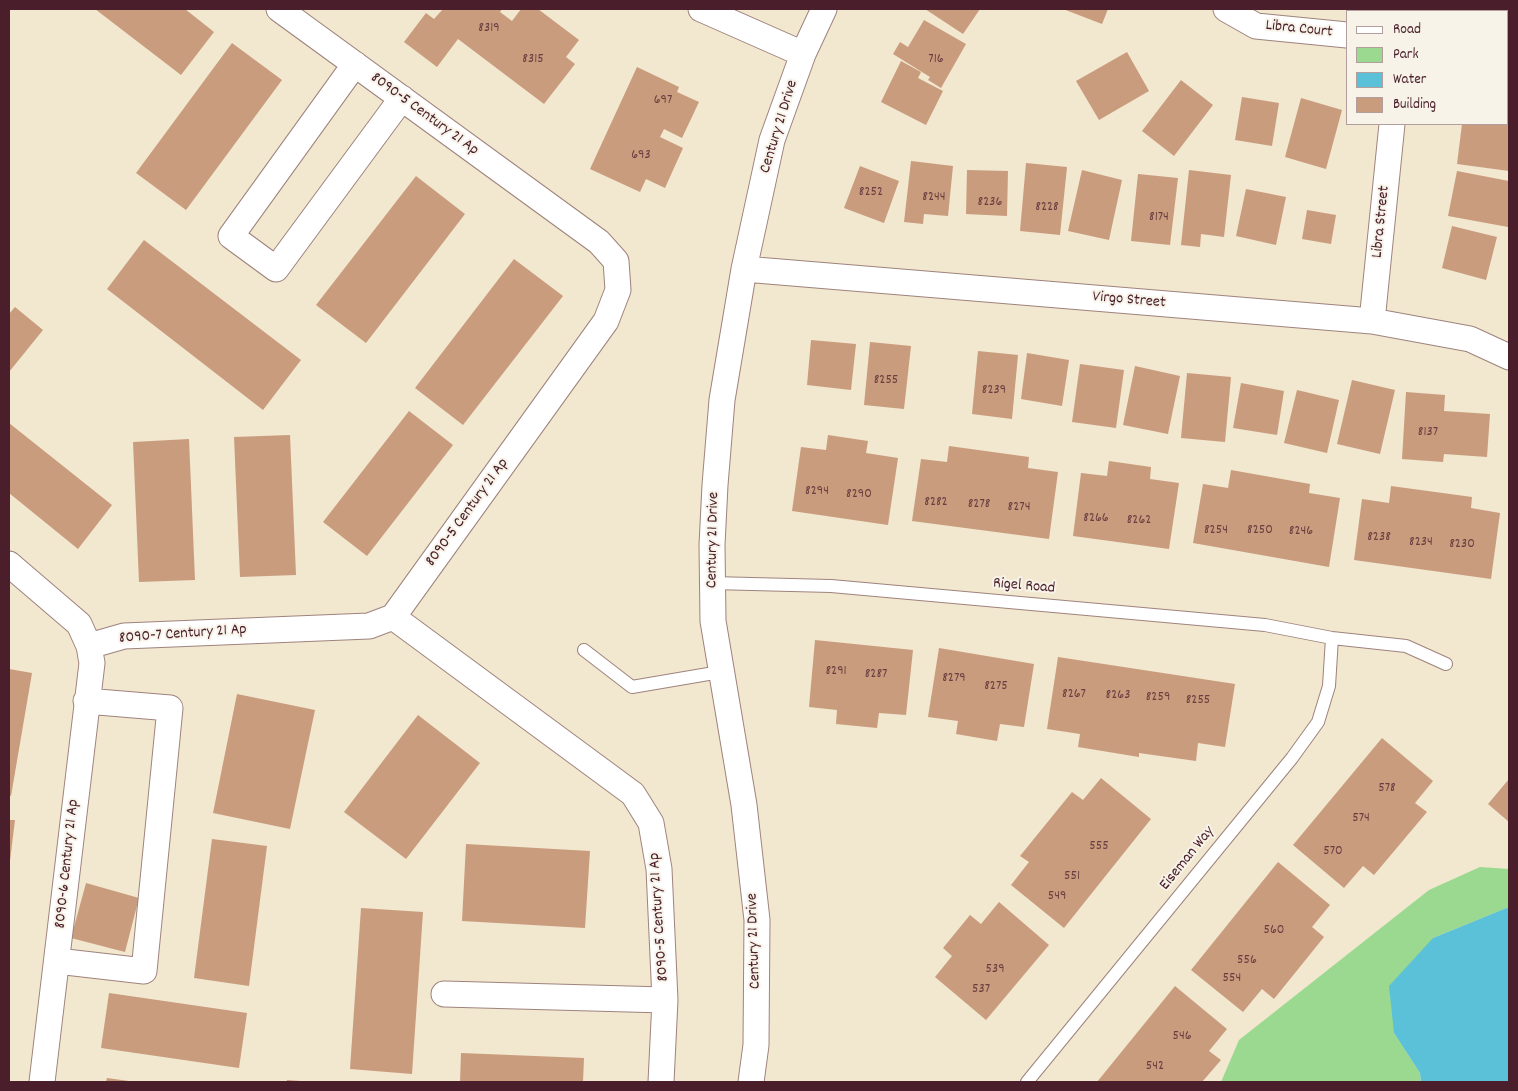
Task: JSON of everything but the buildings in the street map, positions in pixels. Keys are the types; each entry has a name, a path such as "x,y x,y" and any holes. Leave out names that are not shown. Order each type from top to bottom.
{"street":[{"name":"8090-5 Century 21 Ap","path":"279,9 600,242 616,261 618,290 606,321 393,617 633,794 651,823 660,869 665,1000 661,1082"},
{"path":"701,9 803,54"},
{"name":"Century 21 Drive","path":"751,1082 756,1045 757,920 744,805 713,622 712,583 715,485 722,400 744,269 772,140 803,54 824,9"},
{"name":"Libra Court","path":"1226,9 1256,26 1346,35"},
{"path":"355,64 231,236 276,269 402,98"},
{"name":"Libra Street","path":"1372,321 1392,125"},
{"name":"Virgo Street","path":"744,269 1372,321 1470,339 1509,357"},
{"path":"9,564 79,624 89,646"},
{"name":"8090-7 Century 21 Ap","path":"89,646 124,636 369,626 393,617"},
{"name":"8090-6 Century 21 Ap","path":"42,1082 86,700 92,663 89,646"},
{"path":"57,961 144,971 170,708 86,700"},
{"path":"444,994 665,1000"}],"lane":[{"name":"Rigel Road","path":"712,583 831,586 1265,625 1332,638 1406,646 1446,664"},
{"name":"Eiseman Way","path":"1027,1082 1292,758 1318,722 1329,686 1332,638"},
{"path":"584,650 632,686 720,672"}],"green space":[{"path":"1480,867 1509,869 1509,907 1433,938 1394,1033 1420,1073 1421,1082 1221,1082 1239,1040 1429,890"}],"water":[{"path":"1509,907 1509,1082 1421,1082 1420,1073 1394,1033 1389,986 1433,938"}]}
